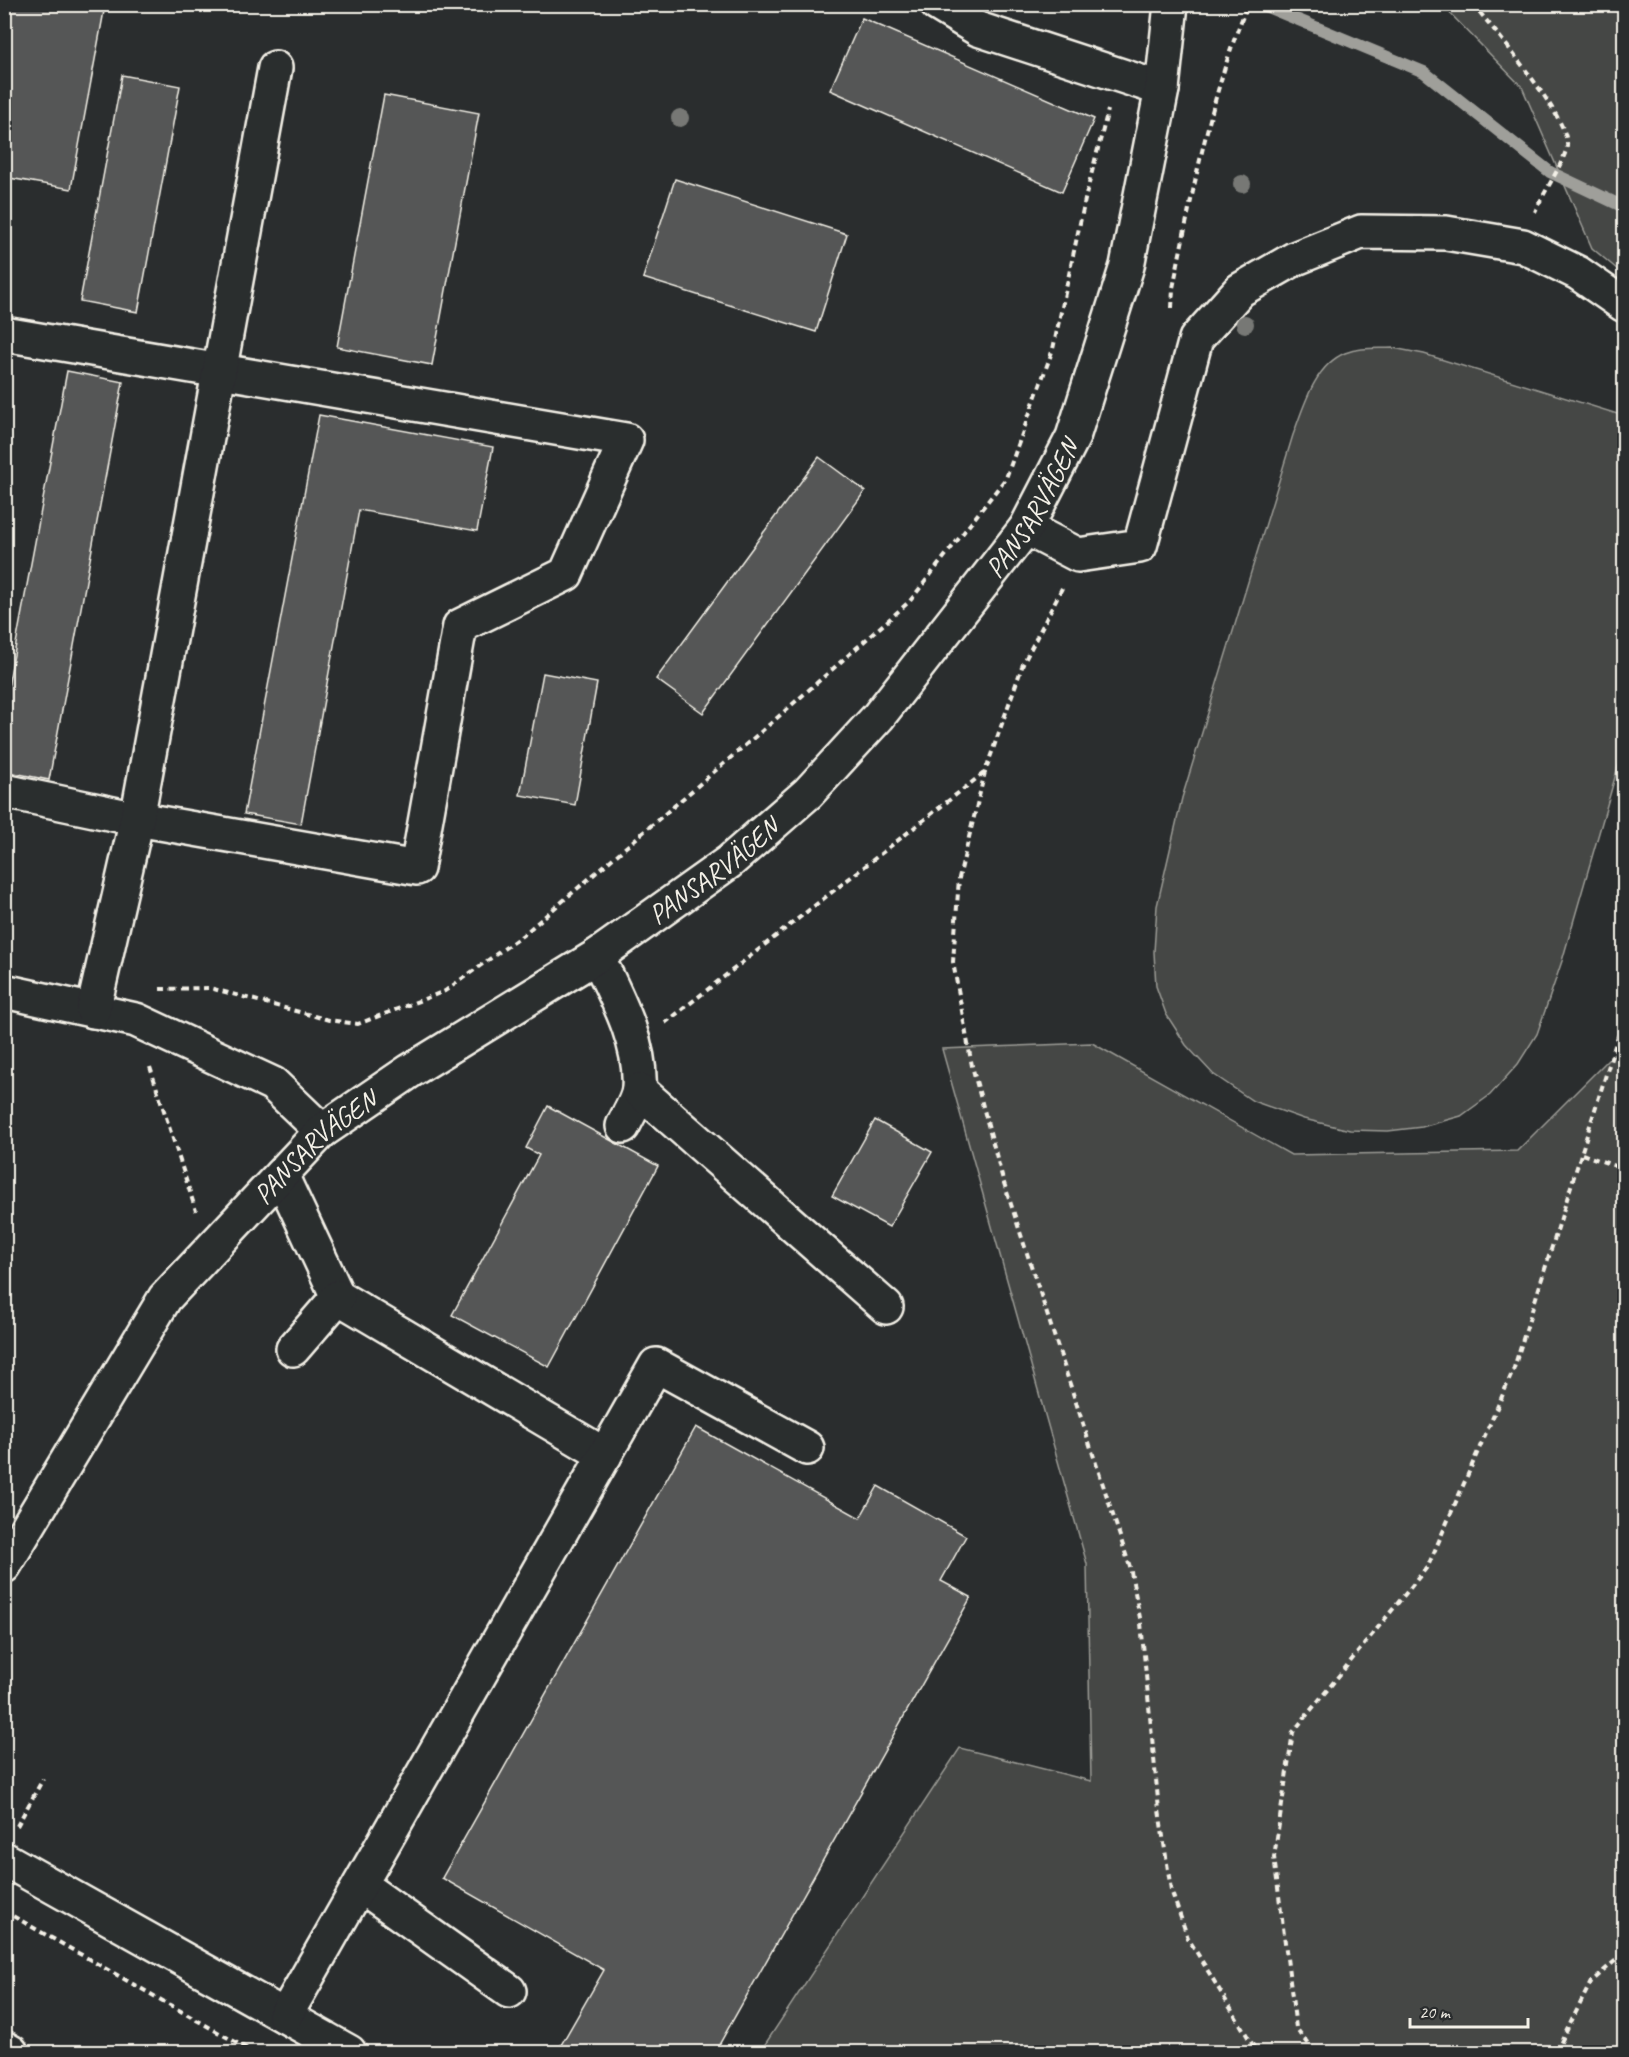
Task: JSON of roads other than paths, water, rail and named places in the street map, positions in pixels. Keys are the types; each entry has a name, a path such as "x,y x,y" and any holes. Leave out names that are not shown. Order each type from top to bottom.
{"street":[{"path":"937,4 978,29 1162,89"},
{"name":"PANSARVÄGEN","path":"4,1566 165,1298 322,1131 410,1071 597,956 729,862 808,793 878,717 1026,528 1073,437 1127,266 1162,89 1171,4"},
{"path":"93,1011 137,819 275,68"},
{"path":"1026,528 1078,555 1140,546 1196,339 1240,290 1294,259 1362,232 1446,233 1523,246 1578,273 1624,305"},
{"path":"4,334 626,440 566,574 460,626 417,868 137,819 4,791"},
{"path":"597,956 635,1047 639,1090 623,1126"},
{"path":"4,991 136,1020 273,1084 322,1131"},
{"path":"639,1090 886,1307"},
{"path":"281,1175 338,1297 605,1455"},
{"path":"293,1349 338,1297"},
{"path":"285,2016 656,1365 807,1448"},
{"path":"4,1859 349,2052"},
{"path":"360,1885 509,1991"},
{"path":"4,2048 11,2052"}],"waterway":[{"path":"1260,4 1424,72 1550,172 1624,207"}]}
